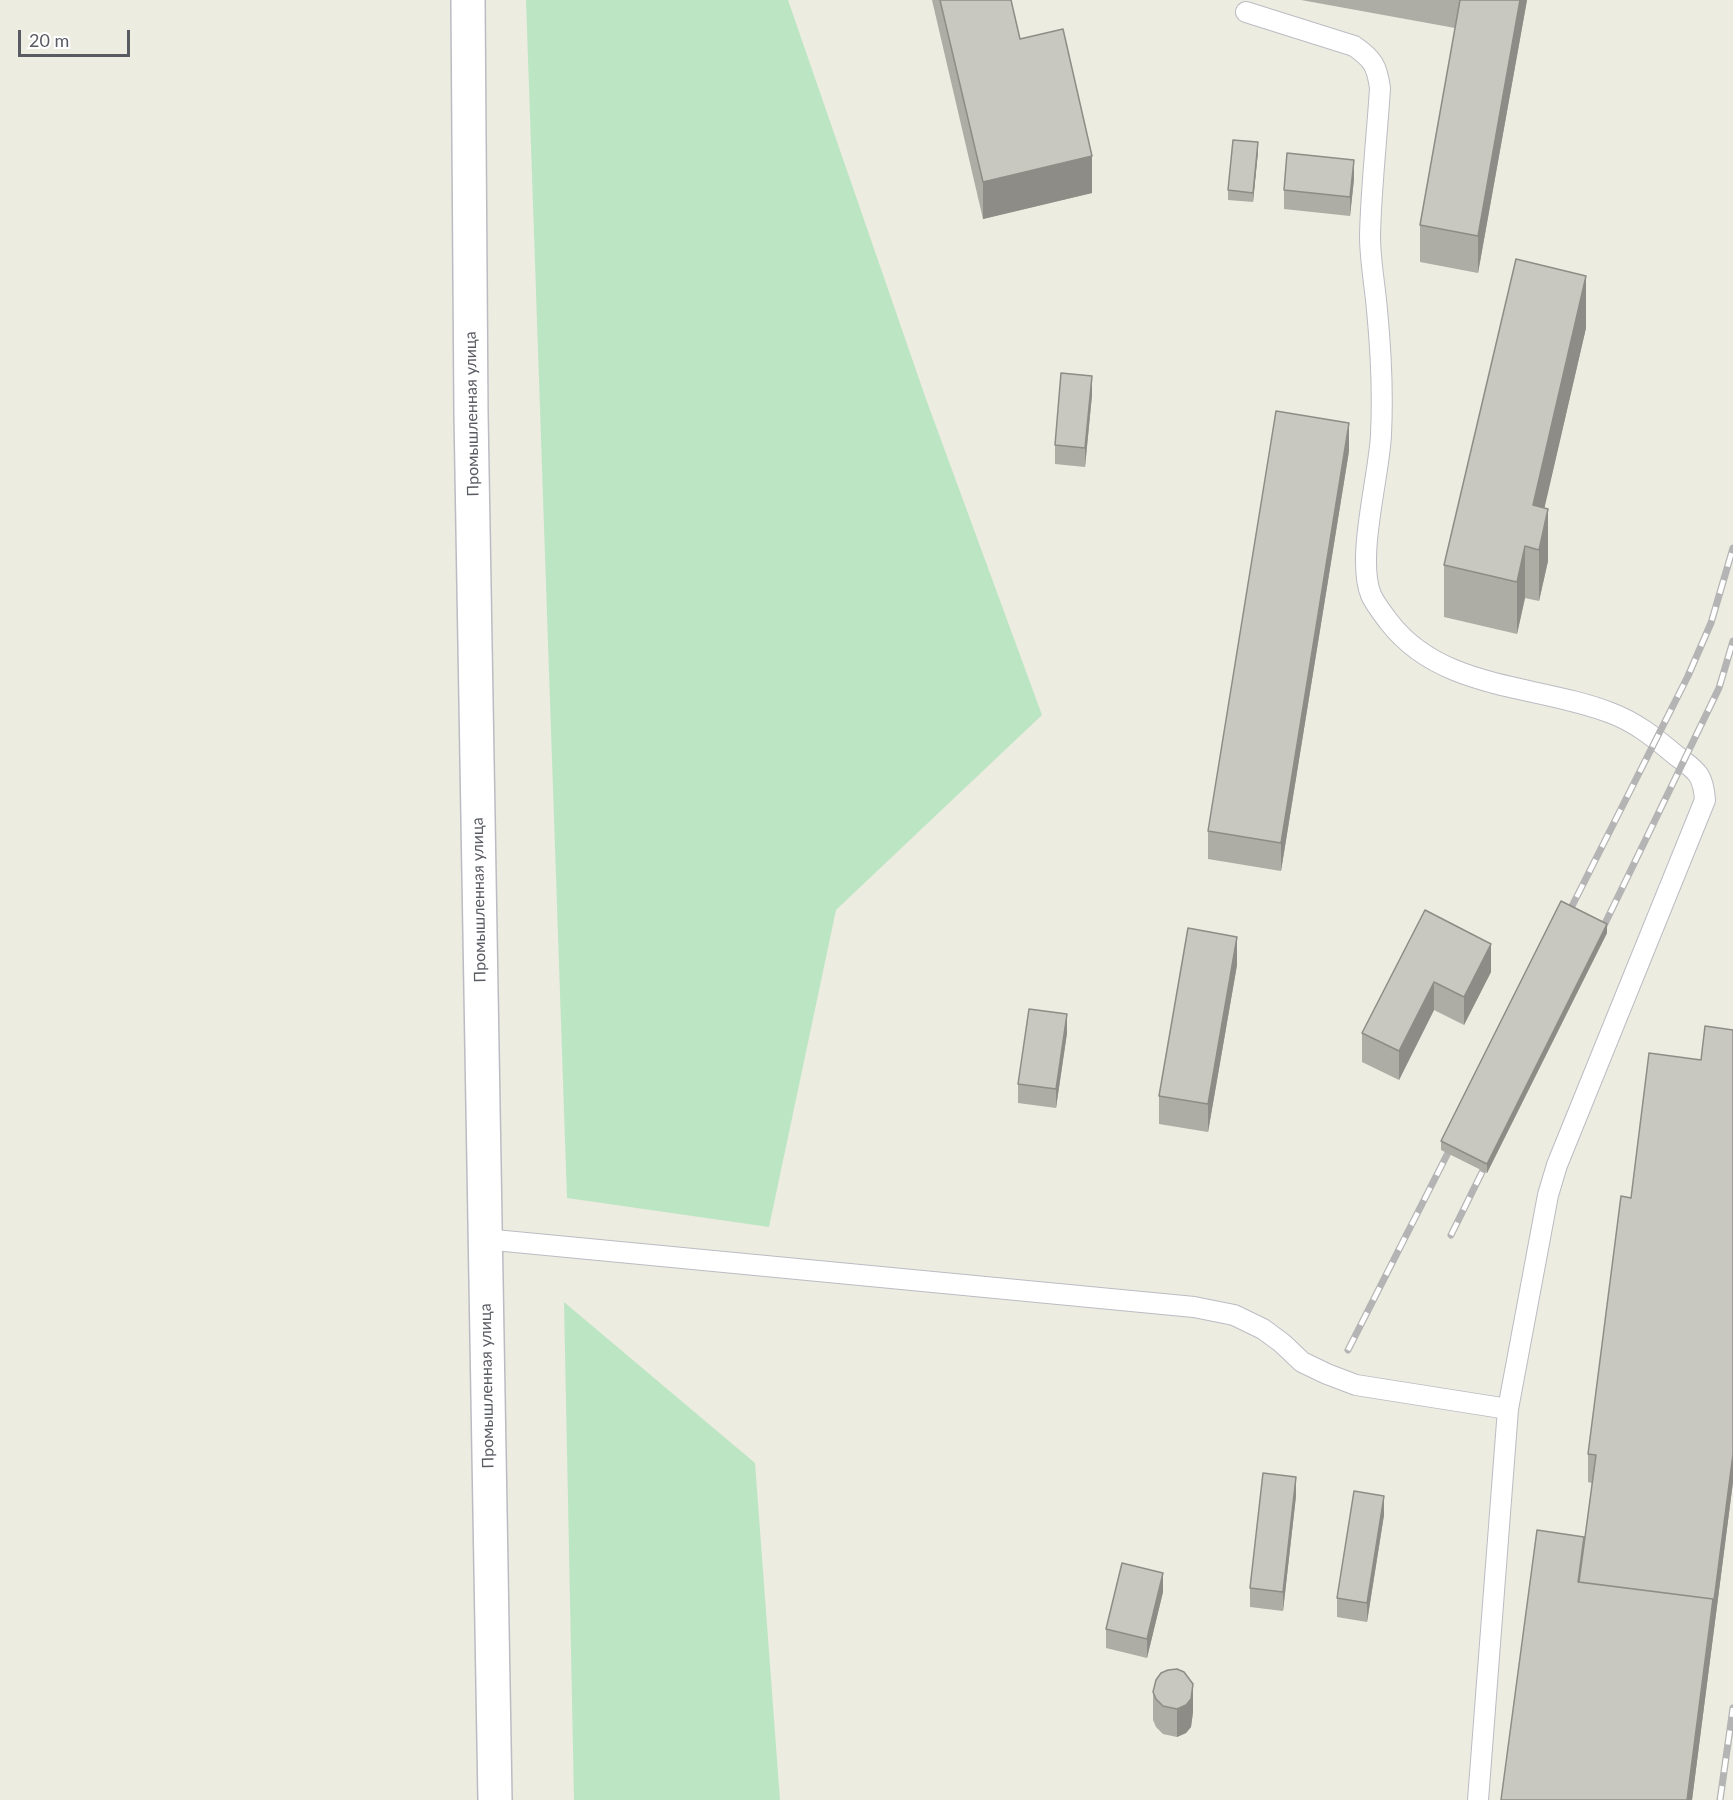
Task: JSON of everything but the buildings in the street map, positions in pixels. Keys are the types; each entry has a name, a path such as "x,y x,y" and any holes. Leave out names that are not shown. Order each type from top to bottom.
{"street":[{"name":"Промышленная улица","path":"468,0 471,437 495,1800"}],"lane":[{"path":"1246,12 1354,46 1368,56 1378,71 1380,88 1370,238 1382,386 1378,466 1366,552 1366,576 1371,596 1394,628 1411,645 1427,656 1474,678 1587,704 1613,713 1657,739 1699,773 1704,790 1705,800 1557,1165 1541,1228 1508,1408 1478,1800"},
{"path":"484,1239 1194,1307 1234,1315 1263,1329 1302,1362 1356,1386 1508,1408"}],"green space":[{"path":"526,0 788,0 926,399 1042,715 836,910 769,1227 567,1198"},
{"path":"564,1302 755,1463 780,1800 574,1800"}],"railway":[{"path":"1564,922 1688,676 1711,623 1733,548"},
{"path":"1598,938 1719,688 1733,641"},
{"path":"1348,1350 1455,1139"},
{"path":"1451,1235 1490,1156"},
{"path":"1720,1800 1733,1708"}]}
